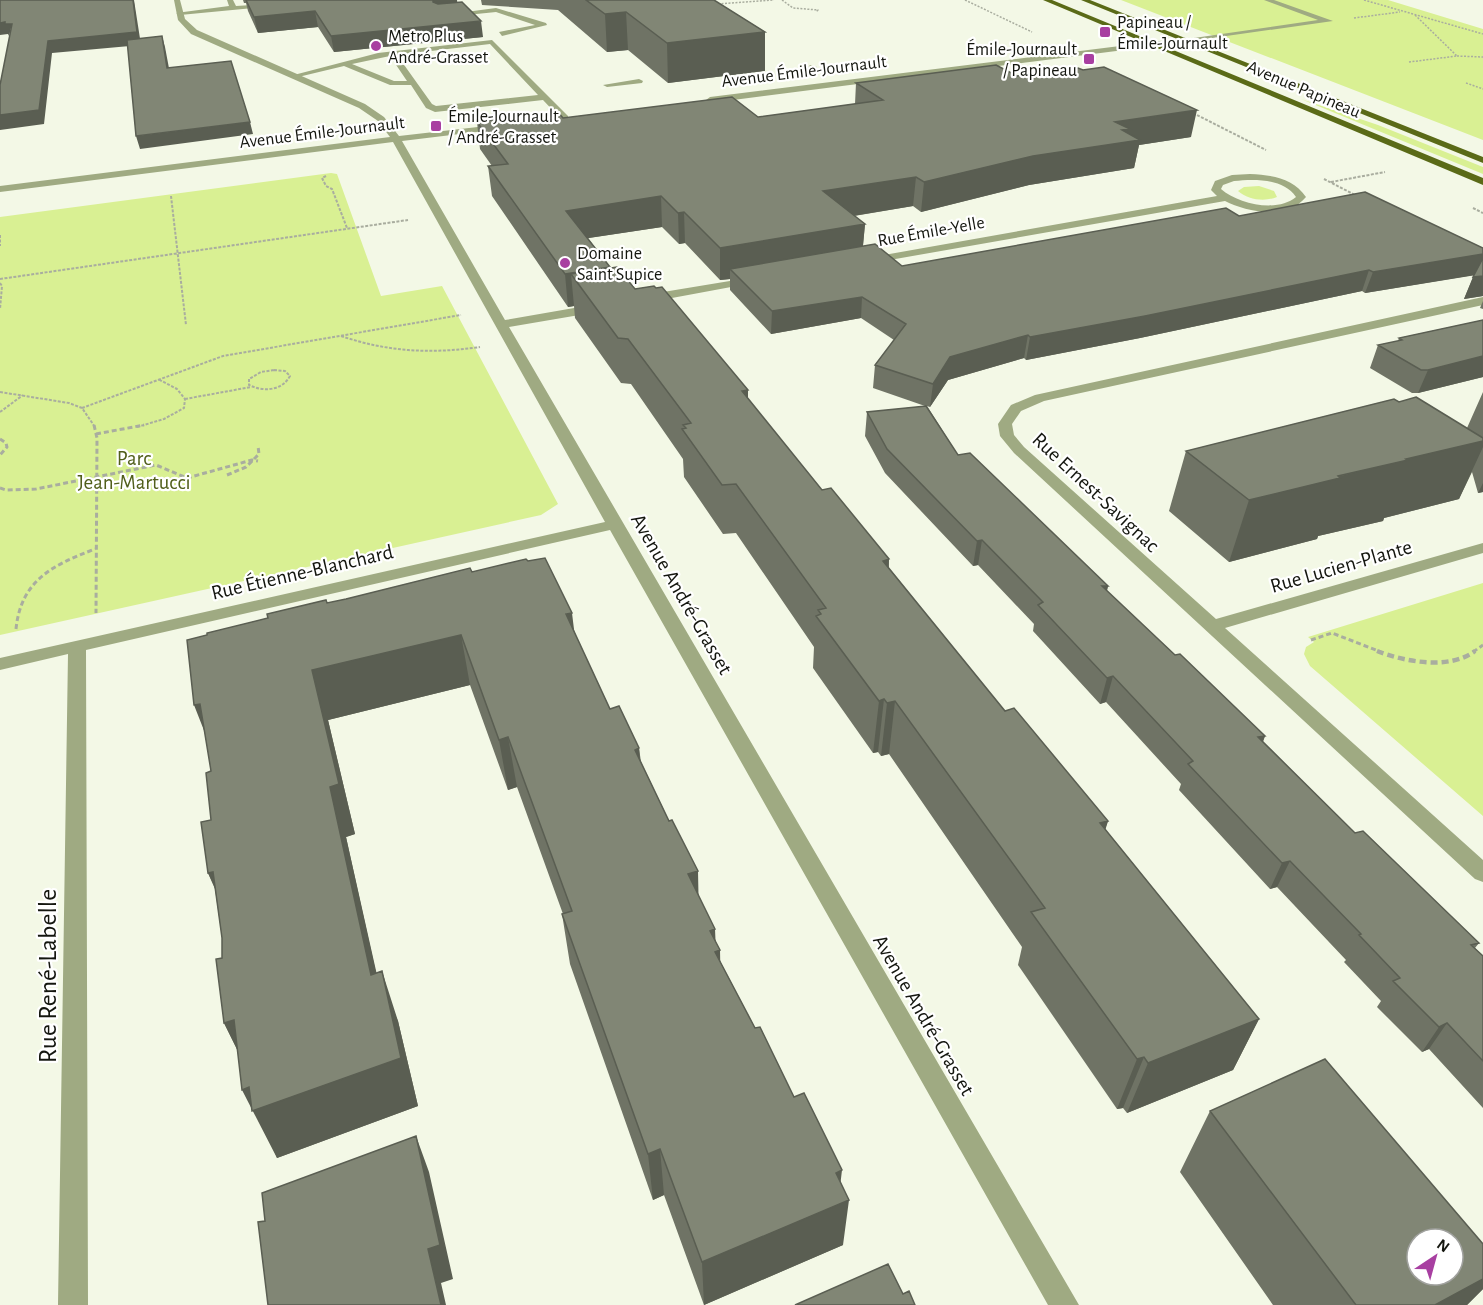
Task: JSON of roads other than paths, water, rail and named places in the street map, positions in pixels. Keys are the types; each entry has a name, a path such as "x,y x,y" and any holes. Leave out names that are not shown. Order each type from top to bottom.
{"main road":[{"name":"Avenue Papineau","path":"1046,0 1483,182"},
{"name":"Avenue Papineau","path":"1084,0 1483,160"}],"street":[{"name":"Avenue André-Grasset","path":"177,0 185,24 201,36 369,110 386,123 397,139 615,524 1064,1305"},
{"path":"230,0 233,9"},
{"name":"Avenue Émile-Journault","path":"695,102 1329,21 1267,0"},
{"path":"180,13 272,4"},
{"path":"467,9 487,20"},
{"path":"294,76 392,53 492,42 502,34 543,25 496,10 467,9 440,15"},
{"path":"495,27 502,34"},
{"path":"492,42 565,118"},
{"path":"392,53 429,106 435,109 544,97"},
{"path":"347,65 393,83 413,82"},
{"path":"607,84 639,81"},
{"path":"554,119 575,117"},
{"name":"Avenue Émile-Journault","path":"0,189 509,125"},
{"name":"Rue Émile-Yelle","path":"856,263 1225,198 1250,206 1272,208 1295,204 1301,197 1296,190 1281,183 1245,178 1219,183 1216,190 1225,198"},
{"path":"634,301 762,279"},
{"name":"Rue Ernest-Savignac","path":"1483,301 1046,396 1023,404 1011,413 1007,418 1005,429 1007,436 1018,450 1483,873"},
{"path":"502,324 613,305"},
{"name":"Rue Étienne-Blanchard","path":"0,664 615,524"},
{"name":"Rue Lucien-Plante","path":"1212,626 1483,549"},
{"name":"Rue René-Labelle","path":"74,1305 77,647"}],"place":[{"name":"Papineau / Émile-Journault","path":"1105,32"},
{"name":"Metro Plus André-Grasset","path":"376,46"},
{"name":"Émile-Journault / Papineau","path":"1089,59"},
{"name":"Émile-Journault / André-Grasset","path":"436,126"},
{"name":"Domaine Saint Supice","path":"565,263"}],"park label":[{"name":"Parc Jean-Martucci","path":"134,470"}]}
